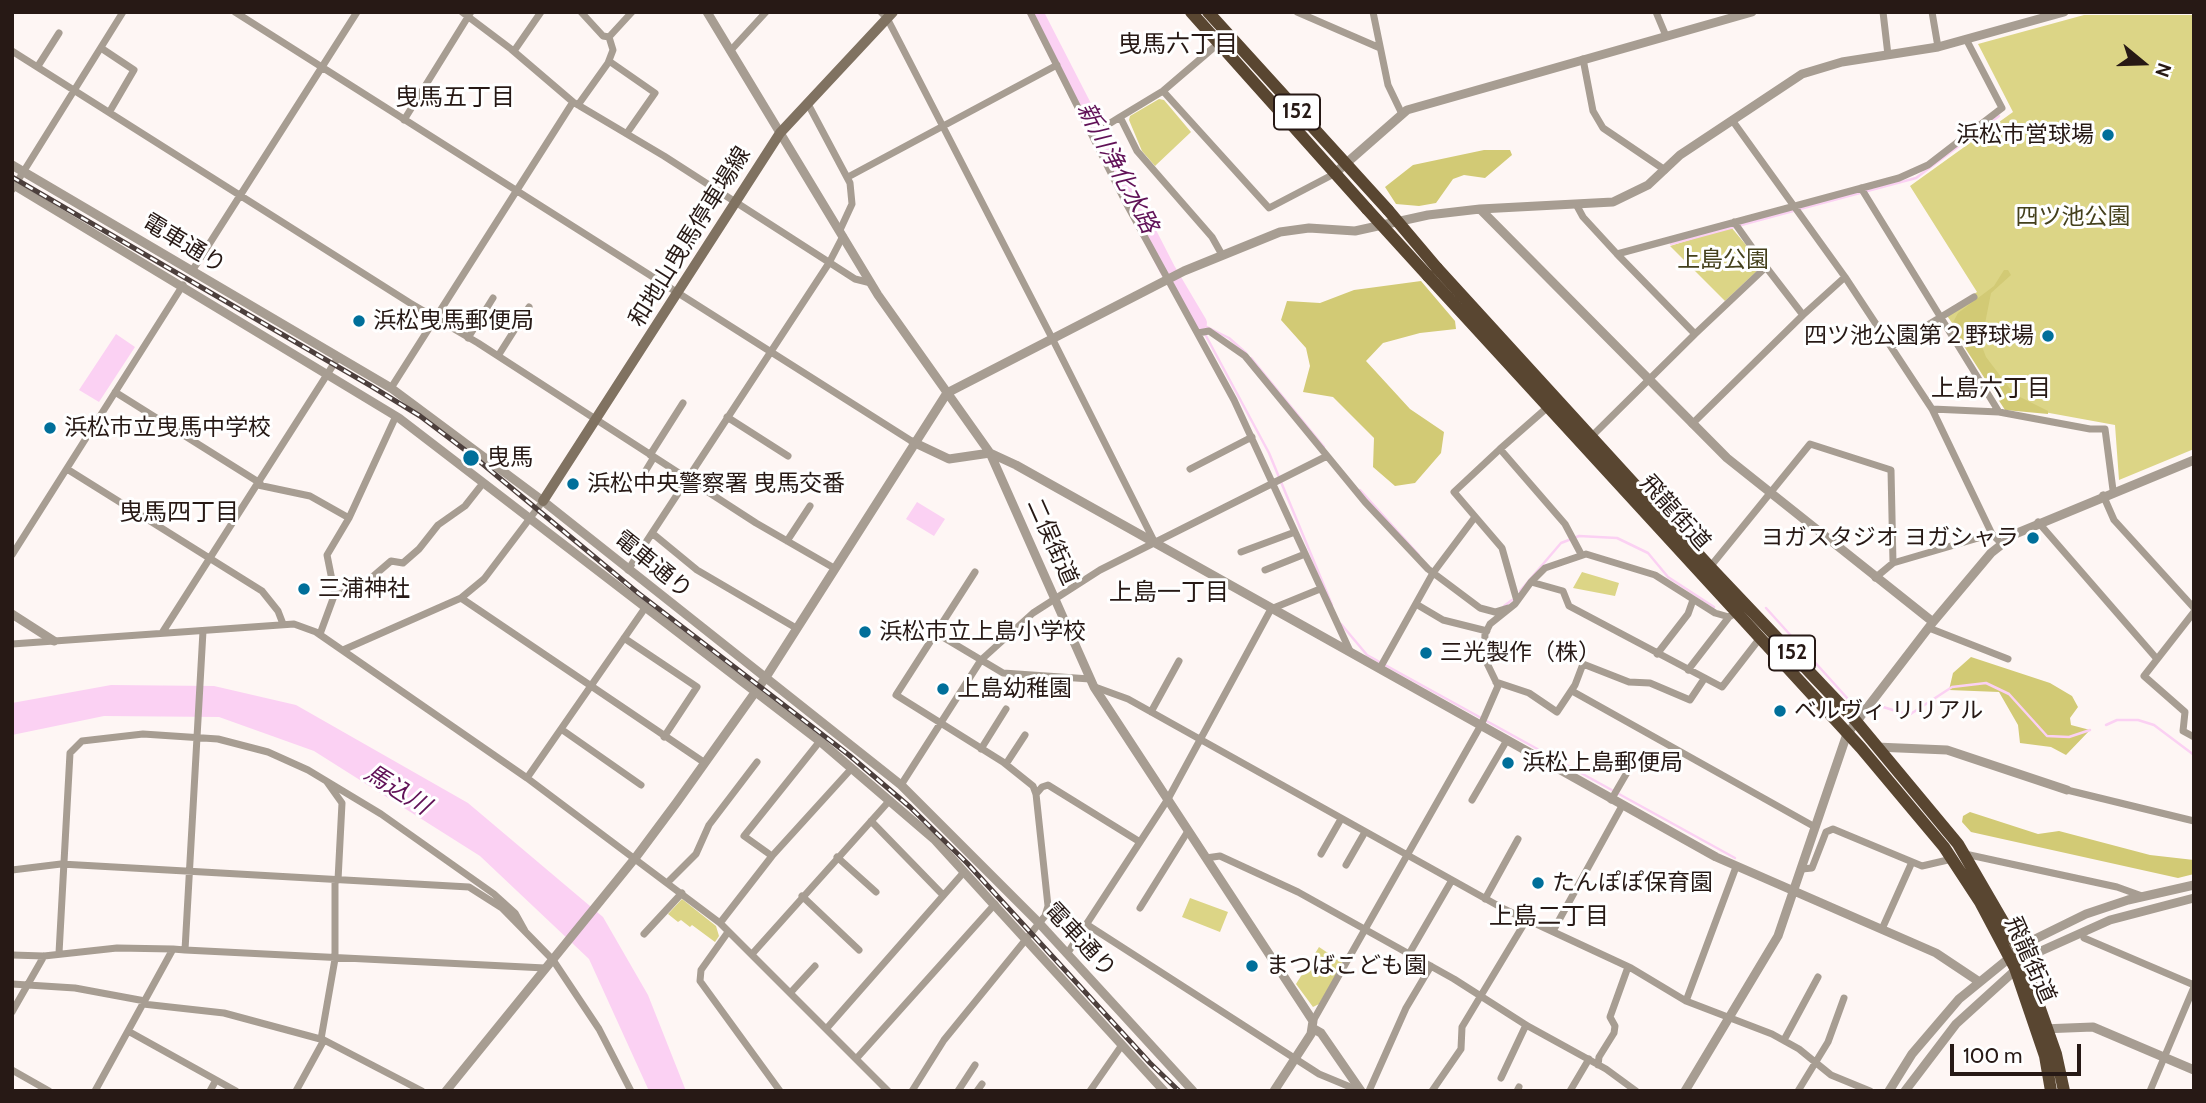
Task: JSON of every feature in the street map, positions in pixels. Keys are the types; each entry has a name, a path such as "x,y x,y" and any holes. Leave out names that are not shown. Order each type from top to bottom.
{"highway":[{"name":"飛龍街道","path":"1191,12 1339,169 1388,211 1433,272 1733,615 1760,638 1959,857"},
{"name":"飛龍街道","path":"1208,12 1339,169 1367,209 1433,272 1592,436 1710,567 1855,720 1918,792 1959,857 2017,959 2064,1091"},
{"name":"飛龍街道","path":"2042,1029 2051,1091"}],"main road":[{"name":"和地山曳馬停車場線","path":"543,501 780,133 887,14"}],"street":[{"path":"13,187 122,14 112,12"},
{"path":"235,12 914,442 949,458 989,453 1271,609 1381,665 1483,722 1507,740 1615,794 1622,806 1736,867 1936,953 1978,981"},
{"path":"192,271 357,12"},
{"path":"514,51 541,12"},
{"path":"581,12 603,36 610,37"},
{"path":"610,37 632,12"},
{"name":"二俣街道","path":"707,12 732,49 872,283 989,453 1092,683 1314,1025 1361,1091"},
{"path":"732,49 766,12"},
{"path":"1030,12 1202,332 1252,437 1277,479 1295,532 1350,651"},
{"path":"1297,12 1380,48"},
{"path":"1373,12 1388,85 1402,114"},
{"path":"1656,12 1666,36"},
{"path":"1163,92 1269,208 1339,169 1402,114 1446,97 1752,12"},
{"path":"1883,12 1888,55"},
{"path":"1932,12 1938,47"},
{"path":"446,1091 636,858 705,763 766,677 947,393 1221,253 1280,232 1310,228 1355,231 1428,215 1480,209 1577,206 1613,202 1648,185 1680,155 1802,74 1842,62 1938,47 2024,17 2063,12"},
{"path":"404,120 467,14 576,103 855,279 872,283"},
{"path":"887,14 1155,544"},
{"path":"38,66 59,33"},
{"path":"391,388 576,103 609,61 613,50 610,37"},
{"path":"1616,254 1863,192 1922,169 2002,108 1966,39"},
{"path":"1104,127 1163,92 1219,43"},
{"path":"101,48 134,70 110,111"},
{"path":"12,51 787,541 834,568"},
{"path":"1583,60 1593,111 1603,128 1665,170"},
{"path":"609,61 655,93 627,133"},
{"path":"848,177 1057,65"},
{"path":"628,570 829,263 841,233 852,204 848,177 808,104"},
{"path":"1119,117 1138,151 1212,237 1221,253"},
{"path":"1732,120 1893,346 1932,409 1992,534 2001,544"},
{"name":"電車通り","path":"12,165 337,359 391,388 543,501 901,785 1039,923 1193,1091"},
{"name":"電車通り","path":"13,187 183,285 396,416 820,741 934,839 1164,1091"},
{"path":"1863,192 1999,412"},
{"path":"1577,206 1583,217 1616,254 1695,334"},
{"path":"1480,209 1692,424 1769,494 1931,625 2008,659"},
{"path":"1736,225 1803,316"},
{"path":"1592,436 1766,267"},
{"path":"1692,424 1845,276"},
{"path":"12,555 183,285"},
{"path":"1893,346 1974,297"},
{"path":"468,338 493,298"},
{"path":"498,356 529,307"},
{"path":"1202,332 1245,356 1366,502 1433,573 1480,608 1495,612 1516,603"},
{"path":"162,633 337,359"},
{"path":"115,392 259,484 310,496 349,518"},
{"path":"640,481 683,403"},
{"path":"1516,603 1502,548 1454,492 1550,406"},
{"path":"1932,409 1999,412 2090,429 2105,429 2113,491"},
{"path":"320,634 335,595 327,555 349,518 396,416"},
{"path":"727,417 788,456"},
{"path":"1190,469 1252,437"},
{"path":"1710,567 1810,444 1891,470 1893,563"},
{"path":"1500,449 1574,538 1581,554"},
{"path":"901,785 981,660 1055,597 1100,570 1327,456"},
{"path":"1685,1091 1770,954 1795,891 1847,734 1855,720 1931,625 2001,544 2038,522 2194,460"},
{"path":"67,469 262,591 278,611 283,624"},
{"path":"335,595 363,585 391,561 403,563 438,525 465,506 480,487"},
{"path":"2103,495 2114,520 2194,610 2144,676 2185,712 2183,731 2194,737"},
{"path":"342,649 461,598 484,579 543,501"},
{"path":"787,541 810,506"},
{"path":"1381,665 1433,573 1475,517"},
{"path":"2038,522 2157,659"},
{"path":"1241,552 1295,532"},
{"path":"653,533 707,577 796,628"},
{"path":"1875,578 1893,563 1992,534"},
{"path":"1265,570 1305,554"},
{"path":"1274,1091 1295,1059 1406,855 1483,722 1497,690 1484,657 1487,631 1516,603 1531,582 1545,568 1581,554 1655,575 1693,600 1733,615 1688,670"},
{"path":"912,1091 944,1040 1039,923 1048,906 1037,794 1025,778 1006,764 896,695 975,572"},
{"path":"1531,582 1563,591 1569,606 1722,687 1760,638"},
{"path":"1068,954 1168,799 1271,609 1320,589"},
{"path":"461,598 705,763"},
{"path":"1657,654 1688,614 1693,600"},
{"path":"1416,604 1443,620 1487,631"},
{"path":"527,778 645,608"},
{"path":"12,614 54,641"},
{"path":"12,644 283,624 294,624 320,634 527,778 720,923 792,991 888,1091"},
{"path":"185,950 203,631"},
{"path":"936,633 1003,673 1092,683 1128,699 1485,899 1628,967 1686,1002 1784,1040 1831,1075 1870,1091"},
{"path":"624,638 697,687 664,737"},
{"path":"1151,712 1179,661"},
{"path":"1496,682 1529,693 1557,712 1572,691 1583,664 1629,682 1650,682 1689,700 1704,679"},
{"path":"1572,691 1815,827"},
{"path":"981,749 1006,709"},
{"path":"561,729 641,785"},
{"path":"59,953 61,864 69,757 76,746 94,739 143,734 197,734 268,752 325,779 381,814 494,894 515,913 525,931"},
{"path":"1006,764 1024,735"},
{"path":"1472,800 1507,740"},
{"path":"772,856 744,836 820,741"},
{"path":"1861,748 1947,750 2067,790 2194,821"},
{"path":"668,882 696,854 709,825 757,762"},
{"path":"1615,794 1632,764"},
{"path":"720,923 772,856 852,768"},
{"path":"296,1091 323,1039 335,959 342,803 325,779"},
{"path":"1037,794 1042,787 1048,785 1140,842"},
{"path":"753,953 890,800"},
{"path":"1553,931 1622,806"},
{"path":"1321,854 1341,818"},
{"path":"871,821 943,895"},
{"path":"1802,869 1812,868 1826,832 1833,829 1922,866 1959,857 2118,887 2143,896"},
{"path":"1140,908 1188,831"},
{"path":"1346,865 1365,832"},
{"path":"1485,899 1518,839"},
{"path":"1206,858 1220,856 1267,877 1431,966 1526,1025 1589,1059 1636,1091"},
{"path":"837,857 876,892"},
{"path":"1882,929 1912,862"},
{"path":"12,870 61,864 469,887 502,908 556,956 599,1029 631,1091"},
{"path":"1686,1002 1736,867"},
{"path":"827,1028 964,872"},
{"path":"1409,954 1452,880"},
{"path":"1889,1091 1924,1039 1978,981 2086,914 2143,896 2194,885"},
{"path":"644,934 682,893"},
{"path":"802,896 859,950"},
{"path":"1905,1091 1956,1024 2017,959 2110,919 2194,898"},
{"path":"856,1059 995,904"},
{"path":"1432,1091 1461,1049 1462,1027 1527,919"},
{"path":"1086,924 1326,1079 1361,1091"},
{"path":"727,932 701,970 700,981 780,1091"},
{"path":"2084,938 2194,986 2150,1091"},
{"path":"12,955 44,956 117,948 173,949 545,968"},
{"path":"95,1091 173,949"},
{"path":"12,1012 44,956"},
{"path":"792,991 815,966"},
{"path":"1369,1091 1406,1008 1431,966"},
{"path":"1598,1065 1599,1057 1614,1033 1615,1026 1610,1017 1628,967"},
{"path":"1784,1040 1818,977"},
{"path":"12,984 75,988 144,1003 224,1013 323,1039 422,1091"},
{"path":"1798,1091 1828,1042 1844,998"},
{"path":"1501,1078 1526,1025"},
{"path":"2042,1029 2093,1027 2194,1070"},
{"path":"128,1031 236,1091"},
{"path":"1090,1091 1122,1045"},
{"path":"1570,1091 1589,1059"},
{"path":"958,1091 975,1065"},
{"path":"12,1070 50,1091"},
{"path":"210,1091 216,1080"}],"green space":[{"name":"四ツ池公園","path":"2084,15 2194,15 2194,449 2119,480 2115,425 2011,406 1945,313 1977,292 1910,186 2013,112 1978,44"},
{"path":"1159,99 1164,100 1191,132 1155,166 1142,151 1129,120 1130,116"},
{"name":"上島公園","path":"1731,227 1761,263 1759,269 1725,301 1670,246"},
{"path":"1582,572 1619,583 1615,596 1573,588"},
{"path":"1190,898 1228,912 1220,932 1182,917"},
{"path":"682,899 716,926 719,936 715,942 692,925 690,927 681,920 678,922 668,914"},
{"path":"1319,947 1343,963 1319,1004 1313,1007 1296,984"}],"shaded area":[{"path":"1484,150 1510,150 1512,155 1485,178 1464,175 1453,179 1436,203 1419,206 1396,204 1385,187 1413,165"},
{"path":"2004,270 2008,270 2011,275 1991,293 1981,344 1986,357 2014,394 2048,411 2048,414 2005,410 1951,326 1958,313 1994,286"},
{"path":"1421,281 1455,321 1456,329 1420,333 1383,343 1366,361 1410,409 1444,432 1441,453 1415,483 1395,486 1373,467 1374,438 1333,397 1303,392 1310,366 1306,348 1281,320 1287,301 1320,303 1354,290"},
{"path":"1971,657 2050,683 2072,696 2078,707 2070,718 2071,725 2090,730 2066,755 2051,747 2020,743 2018,725 1999,692 1949,690 1953,673"},
{"path":"1970,812 2038,834 2059,831 2150,855 2194,860 2194,874 2178,878 1971,832 1962,822 1963,816"}],"water":[{"path":"116,334 135,347 99,402 79,390"},
{"path":"917,502 945,519 934,536 906,519"},
{"name":"馬込川","path":"111,685 214,686 296,705 468,803 603,917 648,995 686,1091 649,1091 589,959 480,856 314,751 219,717 104,716 12,735 12,703"}],"waterway":[{"name":"新川浄化水路","path":"1035,12 1167,269 1199,323"},
{"path":"1800,209 1916,178 1999,116"},
{"path":"1671,244 1793,211"},
{"path":"1199,323 1269,453 1332,605"},
{"path":"1199,323 1229,338 1246,353"},
{"path":"1251,358 1324,447"},
{"path":"1360,490 1419,555"},
{"path":"1520,591 1561,543 1579,536 1617,538 1648,553 1668,577 1714,607"},
{"path":"1504,606 1512,600"},
{"path":"1766,608 1848,699 1857,702"},
{"path":"1341,624 1367,655 1735,858"},
{"path":"1880,706 1909,715 1952,687 1986,683 2009,694 2047,736 2069,737 2090,730"},
{"path":"2106,725 2117,720 2138,720 2154,725 2194,755"}],"railway":[{"path":"12,177 371,386 420,416 473,456 638,593 849,755 910,807 967,863 1150,1063 1179,1091"}],"place":[{"name":"浜松市営球場","path":"2108,135"},
{"name":"浜松曳馬郵便局","path":"359,321"},
{"name":"四ツ池公園第２野球場","path":"2048,336"},
{"name":"浜松市立曳馬中学校","path":"50,428"},
{"name":"曳馬","path":"471,458"},
{"name":"浜松中央警察署 曳馬交番","path":"573,484"},
{"name":"ヨガスタジオ ヨガシャラ","path":"2033,538"},
{"name":"三浦神社","path":"304,589"},
{"name":"浜松市立上島小学校","path":"865,632"},
{"name":"三光製作（株）","path":"1426,653"},
{"name":"上島幼稚園","path":"943,689"},
{"name":"ベルヴィ リリアル","path":"1780,711"},
{"name":"浜松上島郵便局","path":"1508,763"},
{"name":"たんぽぽ保育園","path":"1538,883"},
{"name":"まつばこども園","path":"1252,966"}],"district":[{"name":"曳馬六丁目","path":"1178,45"},
{"name":"曳馬五丁目","path":"455,98"},
{"name":"上島六丁目","path":"1991,389"},
{"name":"曳馬四丁目","path":"179,513"},
{"name":"上島一丁目","path":"1169,593"},
{"name":"上島二丁目","path":"1549,917"}]}
